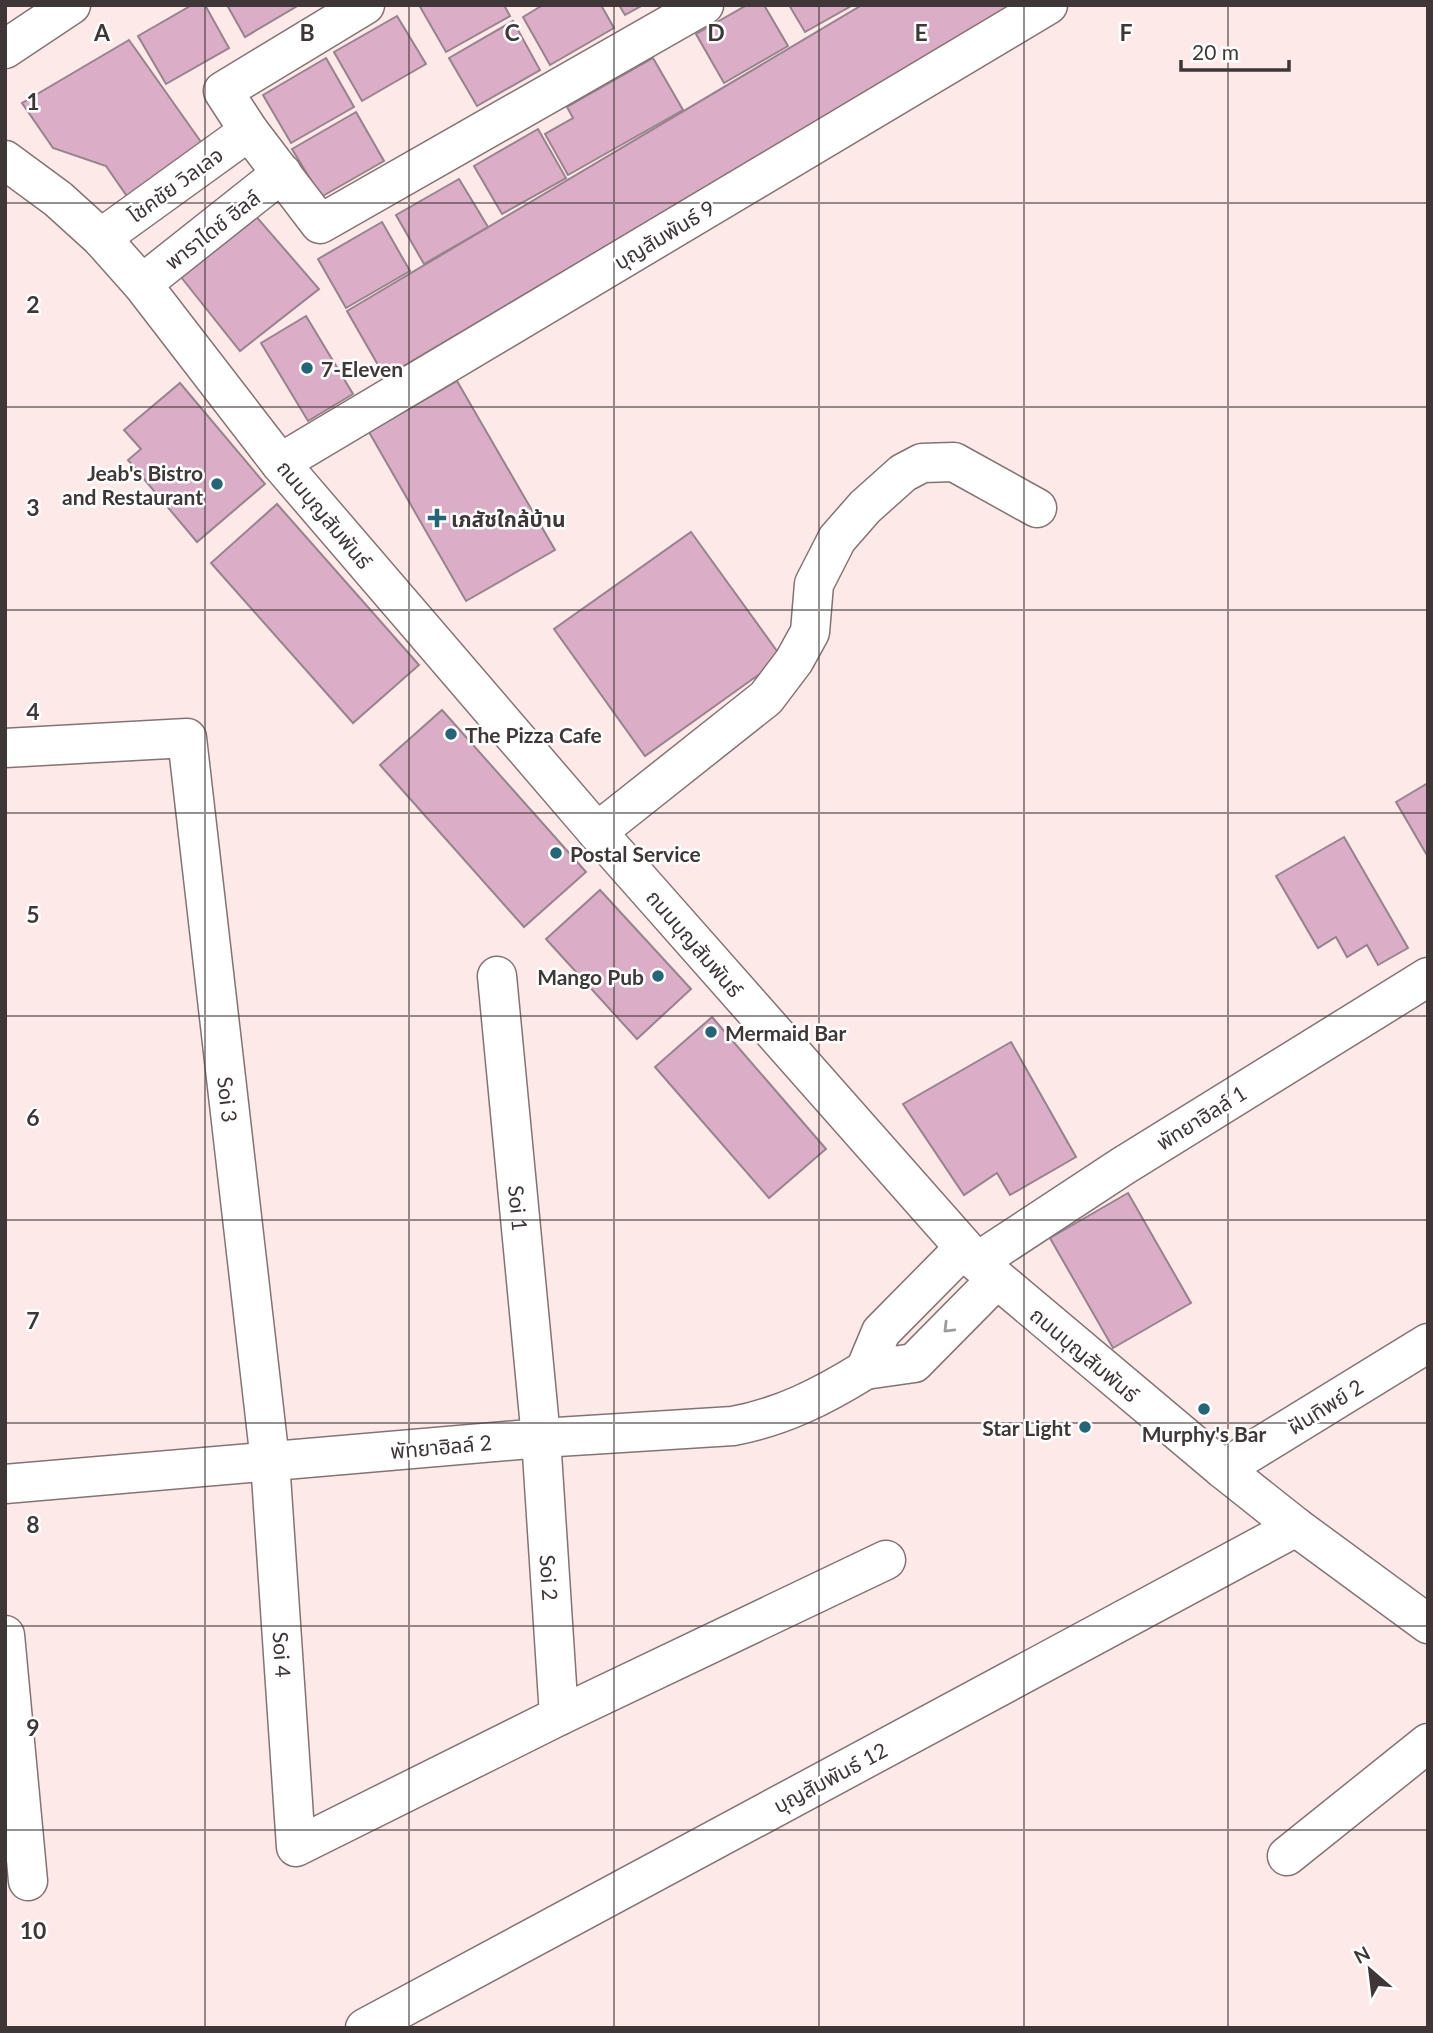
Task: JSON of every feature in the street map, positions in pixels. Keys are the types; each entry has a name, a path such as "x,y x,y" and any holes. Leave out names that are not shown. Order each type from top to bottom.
{"street":[{"path":"5,49 71,5"},
{"path":"365,5 223,90 249,131 320,224 704,5"},
{"name":"บุญสัมพันธ์ 9","path":"280,463 1048,5"},
{"name":"โชคชัย วิลเลจ","path":"101,238 249,131"},
{"name":"ถนนบุญสัมพันธ์","path":"5,160 58,199 101,238 142,284 280,463 597,832 979,1263 1223,1469 1296,1527 1428,1624"},
{"name":"พาราไดซ์ ฮิลล์","path":"142,284 282,173"},
{"path":"597,832 766,698 794,661 810,632 814,584 836,539 865,507 903,473 922,463 954,463 1037,509"},
{"name":"Soi 3","path":"5,748 187,738 270,1461"},
{"name":"Soi 1","path":"498,976 541,1438"},
{"name":"พัทยาฮิลล์ 1","path":"979,1263 1123,1166 1428,977"},
{"name":"พัทยาฮิลล์ 2","path":"5,1484 541,1438 733,1426 761,1420 821,1396 865,1370 914,1363 979,1263"},
{"name":"ฝันทิพย์ 2","path":"1223,1469 1428,1343"},
{"name":"Soi 2","path":"541,1438 559,1716"},
{"name":"Soi 4","path":"270,1461 296,1847 559,1716"},
{"name":"บุญสัมพันธ์ 12","path":"365,2028 1296,1527"},
{"path":"559,1716 886,1560"},
{"path":"5,1635 28,1881"},
{"path":"1287,1856 1428,1743"}],"building":[{"path":"192,5 205,5 229,48 166,84 138,36"},
{"path":"227,5 299,5 245,37"},
{"path":"419,5 504,5 510,16 446,52"},
{"path":"543,5 601,5 614,28 550,65 523,17"},
{"path":"619,5 643,5 625,15"},
{"path":"747,5 764,5 788,46 724,83 696,34"},
{"path":"789,5 853,5 805,32"},
{"path":"862,5 1014,5 385,377 347,311"},
{"path":"397,16 426,64 362,101 334,52"},
{"path":"513,21 540,70 477,106 449,58"},
{"path":"129,40 206,149 131,202 106,166 53,148 22,103"},
{"path":"326,58 354,107 291,143 263,95"},
{"path":"653,58 683,110 568,175 545,134 573,118 567,107"},
{"path":"356,112 384,161 321,197 292,149"},
{"path":"538,129 566,178 502,214 474,166"},
{"path":"459,179 488,227 424,264 396,215"},
{"path":"248,207 319,289 240,351 173,267"},
{"path":"382,222 410,271 346,308 318,259"},
{"name":"7-Eleven","path":"306,316 353,394 308,421 261,343"},
{"path":"457,381 555,550 466,601 369,432"},
{"path":"180,383 265,484 197,542 128,460 141,449 124,430"},
{"path":"277,504 419,665 353,723 211,563"},
{"path":"691,532 782,658 645,756 554,629"},
{"path":"442,710 586,872 524,927 380,765"},
{"path":"1428,783 1428,857 1396,802"},
{"path":"1344,837 1408,948 1378,965 1367,945 1347,957 1336,937 1318,948 1276,876"},
{"path":"600,890 691,989 637,1039 546,939"},
{"path":"712,1017 826,1149 769,1198 655,1067"},
{"path":"1011,1042 1076,1157 1010,1195 997,1173 964,1195 903,1104"},
{"path":"1128,1193 1191,1303 1113,1348 1050,1238"}],"place":[{"name":"7-Eleven","path":"307,368"},
{"name":"Jeab's Bistro and Restaurant","path":"217,484"},
{"name":"เภสัชใกล้บ้าน","path":"437,518"},
{"name":"The Pizza Cafe","path":"451,734"},
{"name":"Postal Service","path":"556,853"},
{"name":"Mango Pub","path":"658,976"},
{"name":"Mermaid Bar","path":"711,1032"},
{"name":"Murphy's Bar","path":"1204,1409"},
{"name":"Star Light","path":"1085,1427"}]}
